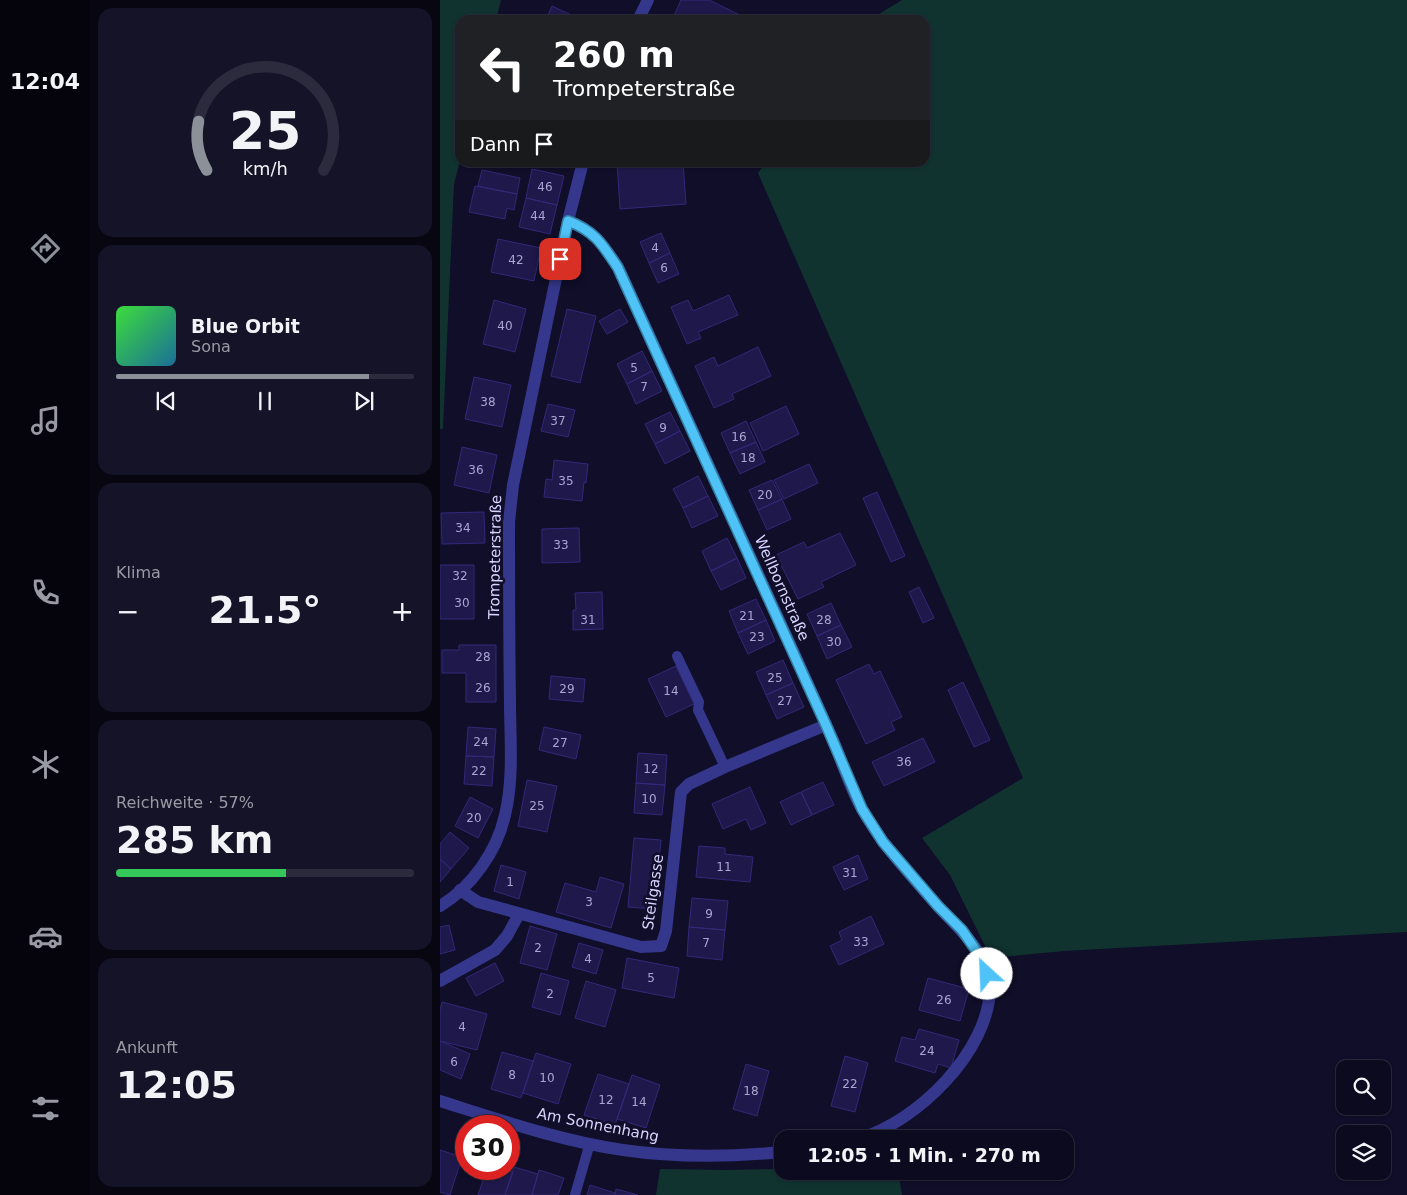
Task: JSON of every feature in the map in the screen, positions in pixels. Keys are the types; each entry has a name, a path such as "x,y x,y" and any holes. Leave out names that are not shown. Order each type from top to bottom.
{"street":[{"path":"640,15 648,0"},
{"name":"Trompeterstraße","path":"440,906 474,876 486,860 505,816 510,773 509,522 513,484 568,221 582,167"},
{"name":"Wellbornstraße","path":"568,221 580,226 601,241 618,268 826,725 862,809 883,842 938,906 962,930 984,962 990,986 988,1006 981,1031 968,1055 951,1076 923,1102 901,1119 880,1130"},
{"name":"Steilgasse","path":"460,890 478,902 519,914 641,947 661,946 666,931 681,792 689,784 725,767 826,725"},
{"path":"440,981 495,950 507,936 519,914"},
{"name":"Am Sonnenhang","path":"440,1101 544,1133 623,1150 698,1157 774,1153"}],"lane":[{"path":"677,656 699,702 698,710 725,767"},
{"path":"575,1195 590,1144"}],"green space":[{"path":"440,0 501,0 497,15 455,15 455,167 458,167 454,184 443,429 440,429"},
{"path":"902,0 1407,0 1407,932 1064,951 991,958 950,875 922,838 1023,778 758,173 762,167 930,167 930,15 877,15"},
{"path":"660,1169 774,1169 774,1180 900,1180 902,1195 656,1195"}],"building":[{"path":"681,0 709,0 740,15 674,15"},
{"path":"552,6 571,15 548,15"},
{"path":"617,167 683,167 686,204 620,209"},
{"path":"532,169 564,176 557,205 526,198"},
{"path":"482,170 520,178 517,194 478,186"},
{"path":"475,186 517,194 514,210 507,208 505,219 469,212"},
{"path":"526,198 557,205 550,234 519,227"},
{"path":"661,233 670,253 649,263 640,242"},
{"path":"498,239 541,248 534,281 491,272"},
{"path":"670,253 679,274 658,283 649,263"},
{"path":"729,295 738,315 698,332 701,338 687,344 671,307 688,300 693,311"},
{"path":"494,300 526,309 515,352 483,344"},
{"path":"567,309 596,316 580,383 551,376"},
{"path":"620,309 628,322 607,334 599,321"},
{"path":"758,347 771,376 732,394 734,399 714,408 695,366 714,357 718,366"},
{"path":"642,351 652,371 627,384 617,364"},
{"path":"652,371 662,391 636,404 627,384"},
{"path":"474,377 511,385 502,427 465,419"},
{"path":"548,404 575,410 568,437 541,431"},
{"path":"786,406 799,434 763,451 750,423"},
{"path":"670,412 680,431 655,444 645,424"},
{"path":"746,421 756,442 730,453 721,433"},
{"path":"680,431 690,451 665,464 655,444"},
{"path":"756,442 765,462 740,474 730,453"},
{"path":"462,447 497,455 489,493 454,485"},
{"path":"554,460 588,464 582,501 544,497 546,479 552,480"},
{"path":"809,464 818,483 784,499 774,480"},
{"path":"698,476 708,496 683,508 673,489"},
{"path":"772,480 782,499 758,510 749,490"},
{"path":"877,492 905,556 891,562 863,498"},
{"path":"708,496 718,516 692,528 683,508"},
{"path":"782,499 791,519 767,530 758,510"},
{"path":"484,512 485,543 442,544 441,513"},
{"path":"579,528 580,562 542,563 542,529"},
{"path":"840,533 856,565 821,582 824,587 798,599 776,555 804,542 807,548"},
{"path":"727,538 737,558 711,571 702,551"},
{"path":"737,558 746,578 721,590 711,571"},
{"path":"440,565 474,565 474,619 440,619"},
{"path":"919,587 934,618 923,623 909,592"},
{"path":"602,592 603,629 573,630 573,610 576,610 575,593"},
{"path":"756,599 766,620 738,633 729,611"},
{"path":"831,603 841,625 817,636 807,614"},
{"path":"766,620 775,641 748,654 738,633"},
{"path":"841,625 852,647 827,659 817,636"},
{"path":"459,645 496,645 496,702 466,702 466,673 442,673 442,650 459,650"},
{"path":"783,660 793,683 766,695 756,672"},
{"path":"869,664 874,674 880,671 902,717 891,722 895,730 866,744 836,680"},
{"path":"676,666 694,704 666,717 648,679"},
{"path":"551,676 585,679 583,702 549,699"},
{"path":"963,682 990,740 974,747 948,690"},
{"path":"793,683 804,707 777,719 766,695"},
{"path":"468,727 496,729 494,757 466,756"},
{"path":"544,727 581,735 576,759 539,750"},
{"path":"923,738 935,762 884,786 872,762"},
{"path":"638,753 667,755 665,785 636,783"},
{"path":"466,756 494,757 492,786 464,784"},
{"path":"527,780 557,786 547,832 518,826"},
{"path":"823,782 834,805 812,815 801,792"},
{"path":"636,783 665,785 662,815 634,813"},
{"path":"750,787 766,823 751,830 746,819 723,829 712,804"},
{"path":"801,792 812,815 791,825 780,802"},
{"path":"470,797 493,809 478,838 455,826"},
{"path":"450,832 469,848 451,869 440,859 440,844"},
{"path":"634,838 661,840 654,909 628,907"},
{"path":"699,846 725,848 725,854 753,857 750,882 696,877"},
{"path":"858,855 868,879 844,890 833,867"},
{"path":"440,859 451,869 440,882"},
{"path":"501,865 526,872 519,899 494,891"},
{"path":"600,877 624,884 611,928 556,912 565,883 596,892"},
{"path":"692,898 728,901 725,930 689,927"},
{"path":"871,916 884,944 839,965 830,946 842,940 839,932"},
{"path":"449,925 455,950 440,954 440,927"},
{"path":"530,926 557,934 547,970 520,963"},
{"path":"689,927 725,930 722,960 687,956"},
{"path":"579,943 603,950 596,974 572,967"},
{"path":"627,958 679,968 674,998 622,988"},
{"path":"495,963 504,981 476,996 466,978"},
{"path":"541,973 569,981 560,1015 532,1007"},
{"path":"928,978 969,989 960,1021 919,1010"},
{"path":"586,981 616,990 605,1027 575,1018"},
{"path":"442,1002 487,1014 477,1050 440,1041 440,1010"},
{"path":"919,1029 959,1040 951,1068 938,1064 935,1073 895,1061 902,1037 915,1040"},
{"path":"440,1041 470,1054 461,1079 440,1070"},
{"path":"502,1052 533,1061 521,1098 491,1089"},
{"path":"536,1053 571,1064 558,1104 523,1093"},
{"path":"845,1056 868,1063 855,1112 831,1106"},
{"path":"746,1064 769,1071 757,1116 733,1109"},
{"path":"598,1074 629,1084 615,1125 584,1115"},
{"path":"632,1075 660,1085 646,1128 617,1119"},
{"path":"440,1150 455,1155 455,1179 450,1195 440,1192"},
{"path":"520,1169 538,1174 532,1195 505,1195 510,1180 520,1180"},
{"path":"539,1170 564,1178 558,1195 532,1195"},
{"path":"483,1180 510,1180 505,1195 478,1195"},
{"path":"590,1185 615,1193 615,1195 587,1195"},
{"path":"616,1189 638,1195 615,1195"}],"route":[{"path":"560,259 568,221 591,232 601,241 618,268 826,725 862,809 883,842 938,906 962,930 984,962 987,974"}]}
